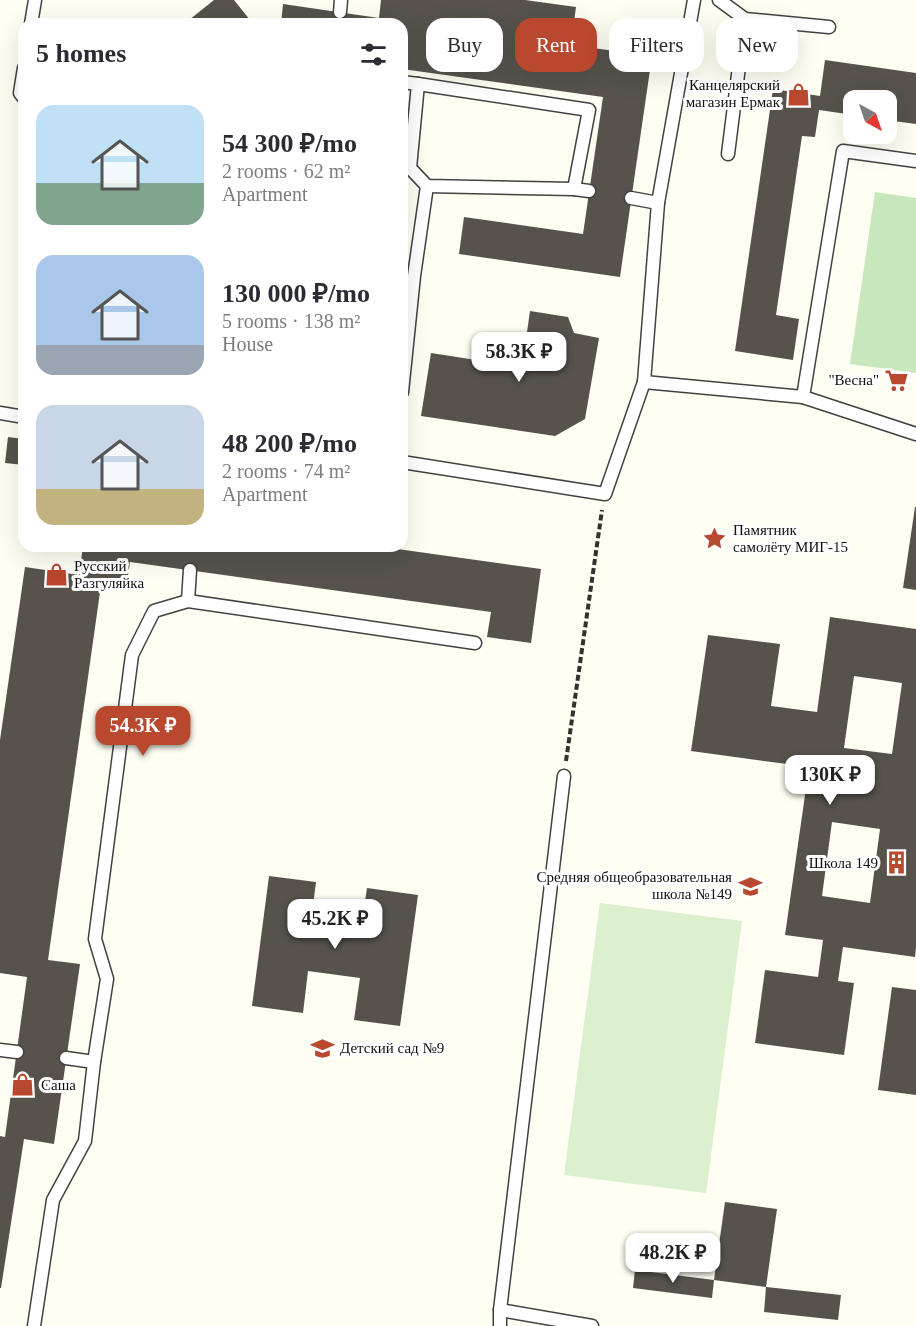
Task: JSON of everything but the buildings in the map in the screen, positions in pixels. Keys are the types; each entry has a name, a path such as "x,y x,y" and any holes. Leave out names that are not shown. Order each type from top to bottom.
{"lane":[{"path":"32,18 35,0"},
{"path":"408,463 605,494 644,382 658,203 694,0"},
{"path":"719,0 744,18"},
{"path":"798,24 829,27"},
{"path":"728,154 738,72"},
{"path":"408,83 589,110 573,189"},
{"path":"418,84 410,168 427,186 573,189 589,192"},
{"path":"803,397 843,151 916,161"},
{"path":"408,275 427,186"},
{"path":"631,198 658,203"},
{"path":"644,382 803,397 916,434"},
{"path":"0,413 18,416"},
{"path":"188,601 190,570"},
{"path":"34,1326 53,1200 85,1141 107,979 95,939 132,655 154,611 188,601 475,643"},
{"path":"500,1326 500,1310 564,776"},
{"path":"0,1050 17,1052"},
{"path":"66,1058 94,1062"},
{"path":"500,1310 592,1326"}],"path":[{"path":"564,776 605,494"}],"green space":[{"path":"875,192 916,198 916,373 850,364"},
{"path":"600,903 742,921 706,1193 564,1175"}],"place":[{"name":"Канцелярский магазин Ермак","path":"798,94"},
{"name":"\"Весна\"","path":"897,380"},
{"name":"Памятник самолёту МИГ-15","path":"715,539"},
{"name":"Русский Разгуляйка","path":"56,575"},
{"name":"Школа 149","path":"896,863"},
{"name":"Средняя общеобразовательная школа №149","path":"750,886"},
{"name":"Детский сад №9","path":"322,1048"},
{"name":"Саша","path":"23,1085"}]}
